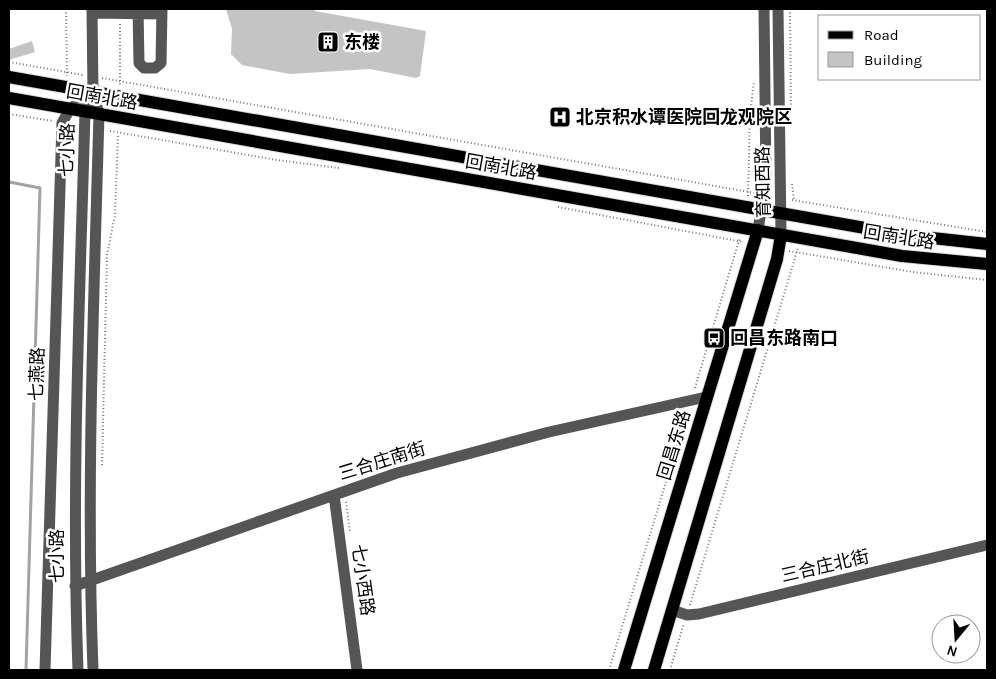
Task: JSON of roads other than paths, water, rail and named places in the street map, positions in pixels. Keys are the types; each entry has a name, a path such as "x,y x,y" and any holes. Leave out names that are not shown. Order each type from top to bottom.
{"main road":[{"name":"回南北路","path":"9,77 904,235 987,244"},
{"name":"回南北路","path":"9,98 902,256 987,264"},
{"name":"回昌东路","path":"624,670 758,230"},
{"path":"654,670 776,264 781,234"}],"street":[{"name":"育知西路","path":"758,230 766,176 764,9"},
{"name":"育知西路","path":"778,9 781,234"},
{"path":"92,12 162,13 161,63 155,68 144,68 139,63 138,13"},
{"path":"92,12 120,15 138,13"},
{"path":"70,109 93,92 92,12"},
{"name":"七小路","path":"78,670 75,586 75,455 85,111 93,92"},
{"name":"七小路","path":"93,92 100,114 89,456 89,580 93,670"},
{"name":"七燕路","path":"45,670 62,123 70,109"},
{"name":"三合庄南街","path":"75,586 334,495 469,453 549,432 706,397"},
{"name":"七小西路","path":"334,495 357,670"},
{"name":"三合庄北街","path":"672,610 687,615 699,614 987,545"}],"waterway":[{"path":"9,182 40,188 26,670"}],"place":[{"name":"东楼","path":"328,42"},
{"name":"北京积水谭医院回龙观院区","path":"560,117"},
{"name":"回昌东路南口","path":"714,338"}]}
